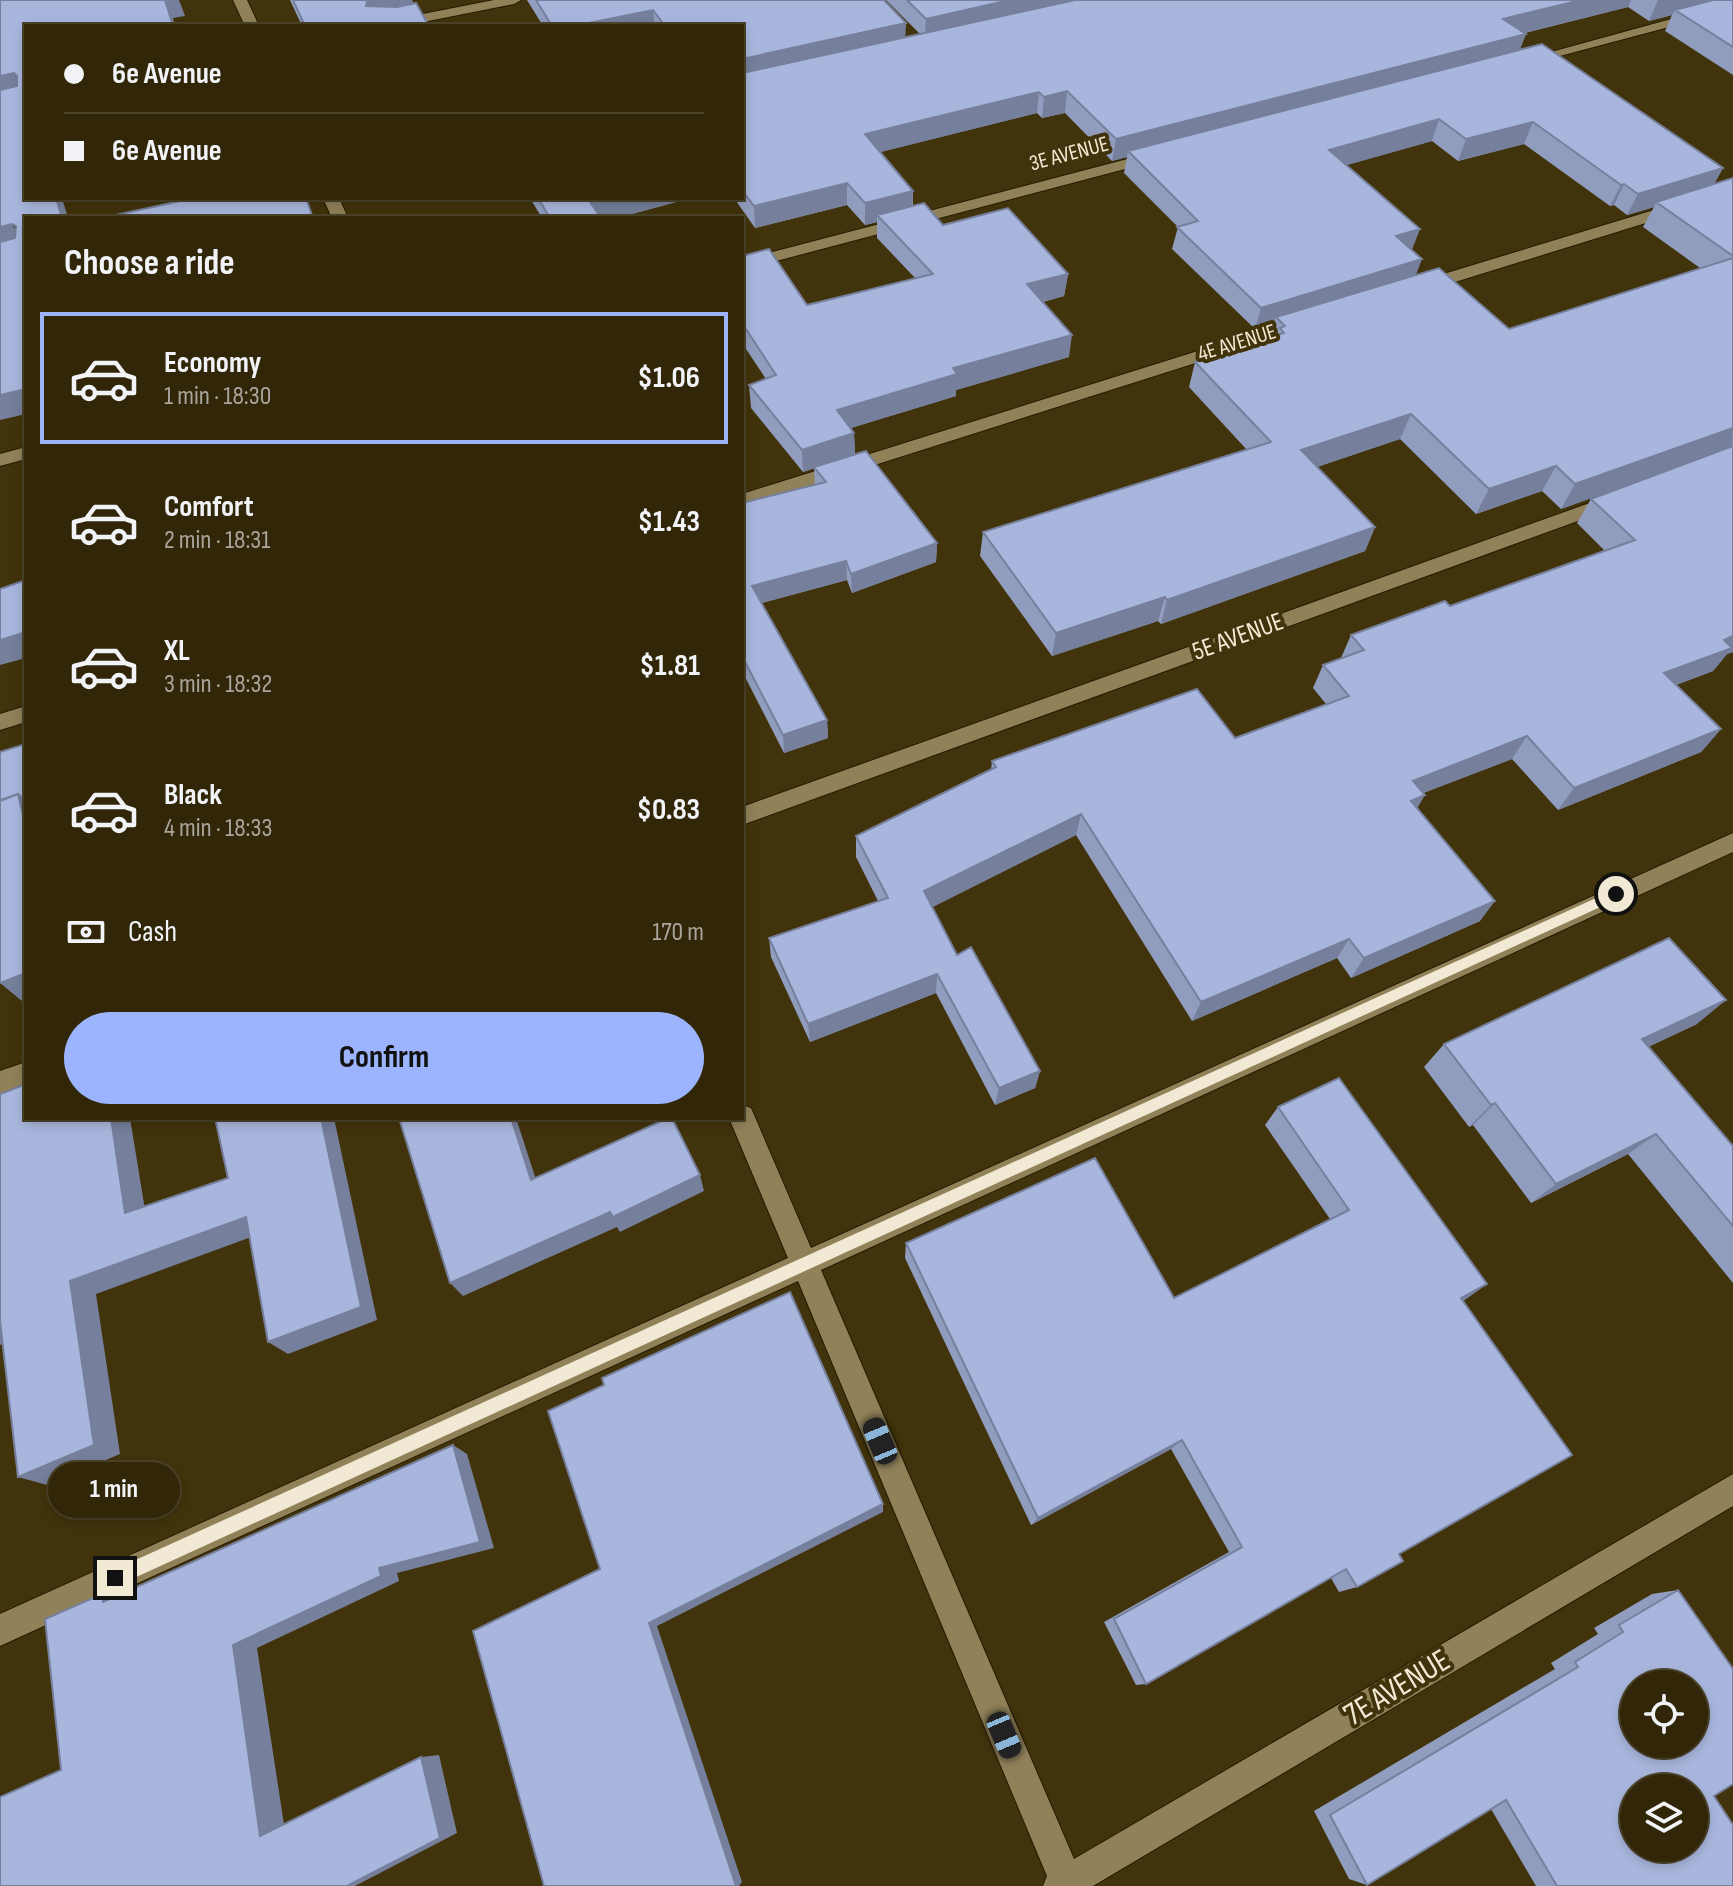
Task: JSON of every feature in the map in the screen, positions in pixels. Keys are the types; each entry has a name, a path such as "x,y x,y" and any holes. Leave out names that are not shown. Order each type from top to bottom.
{"street":[{"path":"240,0 251,24"},
{"path":"392,24 514,0"},
{"path":"1508,66 1733,6"},
{"name":"3E AVENUE","path":"744,264 1170,153"},
{"path":"1397,294 1733,191"},
{"name":"4E AVENUE","path":"744,500 1321,318"},
{"path":"0,460 24,454"},
{"name":"5E AVENUE","path":"744,815 1628,495"},
{"path":"0,722 24,715"},
{"path":"0,1630 1733,842"},
{"path":"0,1083 24,1075"},
{"path":"743,1120 1065,1885"},
{"name":"7E AVENUE","path":"1065,1885 1733,1489"}],"building":[{"path":"0,0 165,0 172,24 24,24 24,200 57,200 61,216 24,216 24,389 0,395 0,242 15,238 16,226 0,227 0,90 17,86 17,76 14,73 0,76"},
{"path":"293,0 370,0 366,6 397,7 416,3 428,24 304,24"},
{"path":"536,0 884,0 906,23 744,59 744,24 664,24 653,10 584,24 551,24"},
{"path":"907,0 1010,0 926,19"},
{"path":"1075,0 1581,0 1503,19 1526,34 1116,139 1067,91 1044,97 1039,92 865,134 913,191 865,203 847,183 754,206 744,193 744,73"},
{"path":"1713,0 1733,0 1733,47 1675,10"},
{"path":"1542,44 1723,168 1638,194 1533,122 1466,139 1439,119 1329,150 1420,229 1396,236 1422,259 1261,308 1177,227 1198,221 1128,151"},
{"path":"1733,178 1733,256 1656,202"},
{"path":"185,200 307,200 312,216 111,216"},
{"path":"539,200 598,200 590,202 600,216 549,216"},
{"path":"924,203 943,225 1008,208 1068,274 1027,284 1072,335 953,368 957,374 837,410 854,433 802,450 749,385 776,375 744,326 744,255 769,249 807,305 933,274 877,215"},
{"path":"1733,258 1733,428 1575,484 1556,466 1489,489 1411,414 1301,450 1375,527 1167,600 1165,597 1056,633 983,532 1271,442 1195,362 1284,333 1280,328 1285,326 1276,317 1439,268 1509,329"},
{"path":"1733,446 1733,636 1724,640 1732,648 1664,673 1721,729 1574,788 1527,736 1413,781 1425,795 1411,801 1495,901 1364,958 1349,939 1201,1002 1081,814 924,891 957,955 971,947 1040,1071 999,1088 937,974 808,1024 769,938 888,898 856,836 996,767 992,761 1197,689 1235,738 1349,696 1323,665 1364,650 1351,635 1445,601 1450,606 1635,540 1591,499"},
{"path":"866,451 937,543 851,574 846,561 752,586 827,720 783,735 744,660 744,502 826,482 814,467"},
{"path":"24,581 24,633 0,640 0,589"},
{"path":"24,744 24,800 18,794 0,801 0,752"},
{"path":"18,794 24,819 24,974 0,983 0,800"},
{"path":"1669,938 1726,1000 1642,1039 1733,1146 1733,1226 1656,1134 1556,1184 1495,1103 1491,1105 1444,1044"},
{"path":"1339,1078 1487,1284 1461,1298 1572,1455 1399,1554 1403,1561 1357,1587 1346,1569 1146,1684 1114,1619 1242,1547 1182,1440 1038,1518 906,1243 1095,1158 1174,1298 1349,1210 1278,1107"},
{"path":"24,1085 24,1120 111,1120 125,1213 228,1178 215,1120 321,1120 361,1307 268,1342 246,1217 70,1281 94,1445 18,1477 0,1321 0,1094"},
{"path":"400,1120 512,1120 531,1180 664,1120 673,1120 700,1175 613,1217 610,1212 450,1283"},
{"path":"790,1292 883,1504 649,1623 736,1886 544,1886 473,1631 600,1569 548,1411 604,1385 602,1378"},
{"path":"453,1445 480,1542 379,1568 381,1576 233,1645 260,1836 421,1757 440,1838 347,1886 0,1886 0,1797 61,1770 45,1619 102,1594 103,1602"},
{"path":"1678,1590 1733,1669 1733,1784 1714,1796 1733,1825 1733,1886 1557,1886 1506,1800 1367,1885 1330,1815 1578,1667 1575,1662 1623,1632 1619,1625"}],"route":[{"path":"115,1578 1616,894"}]}
